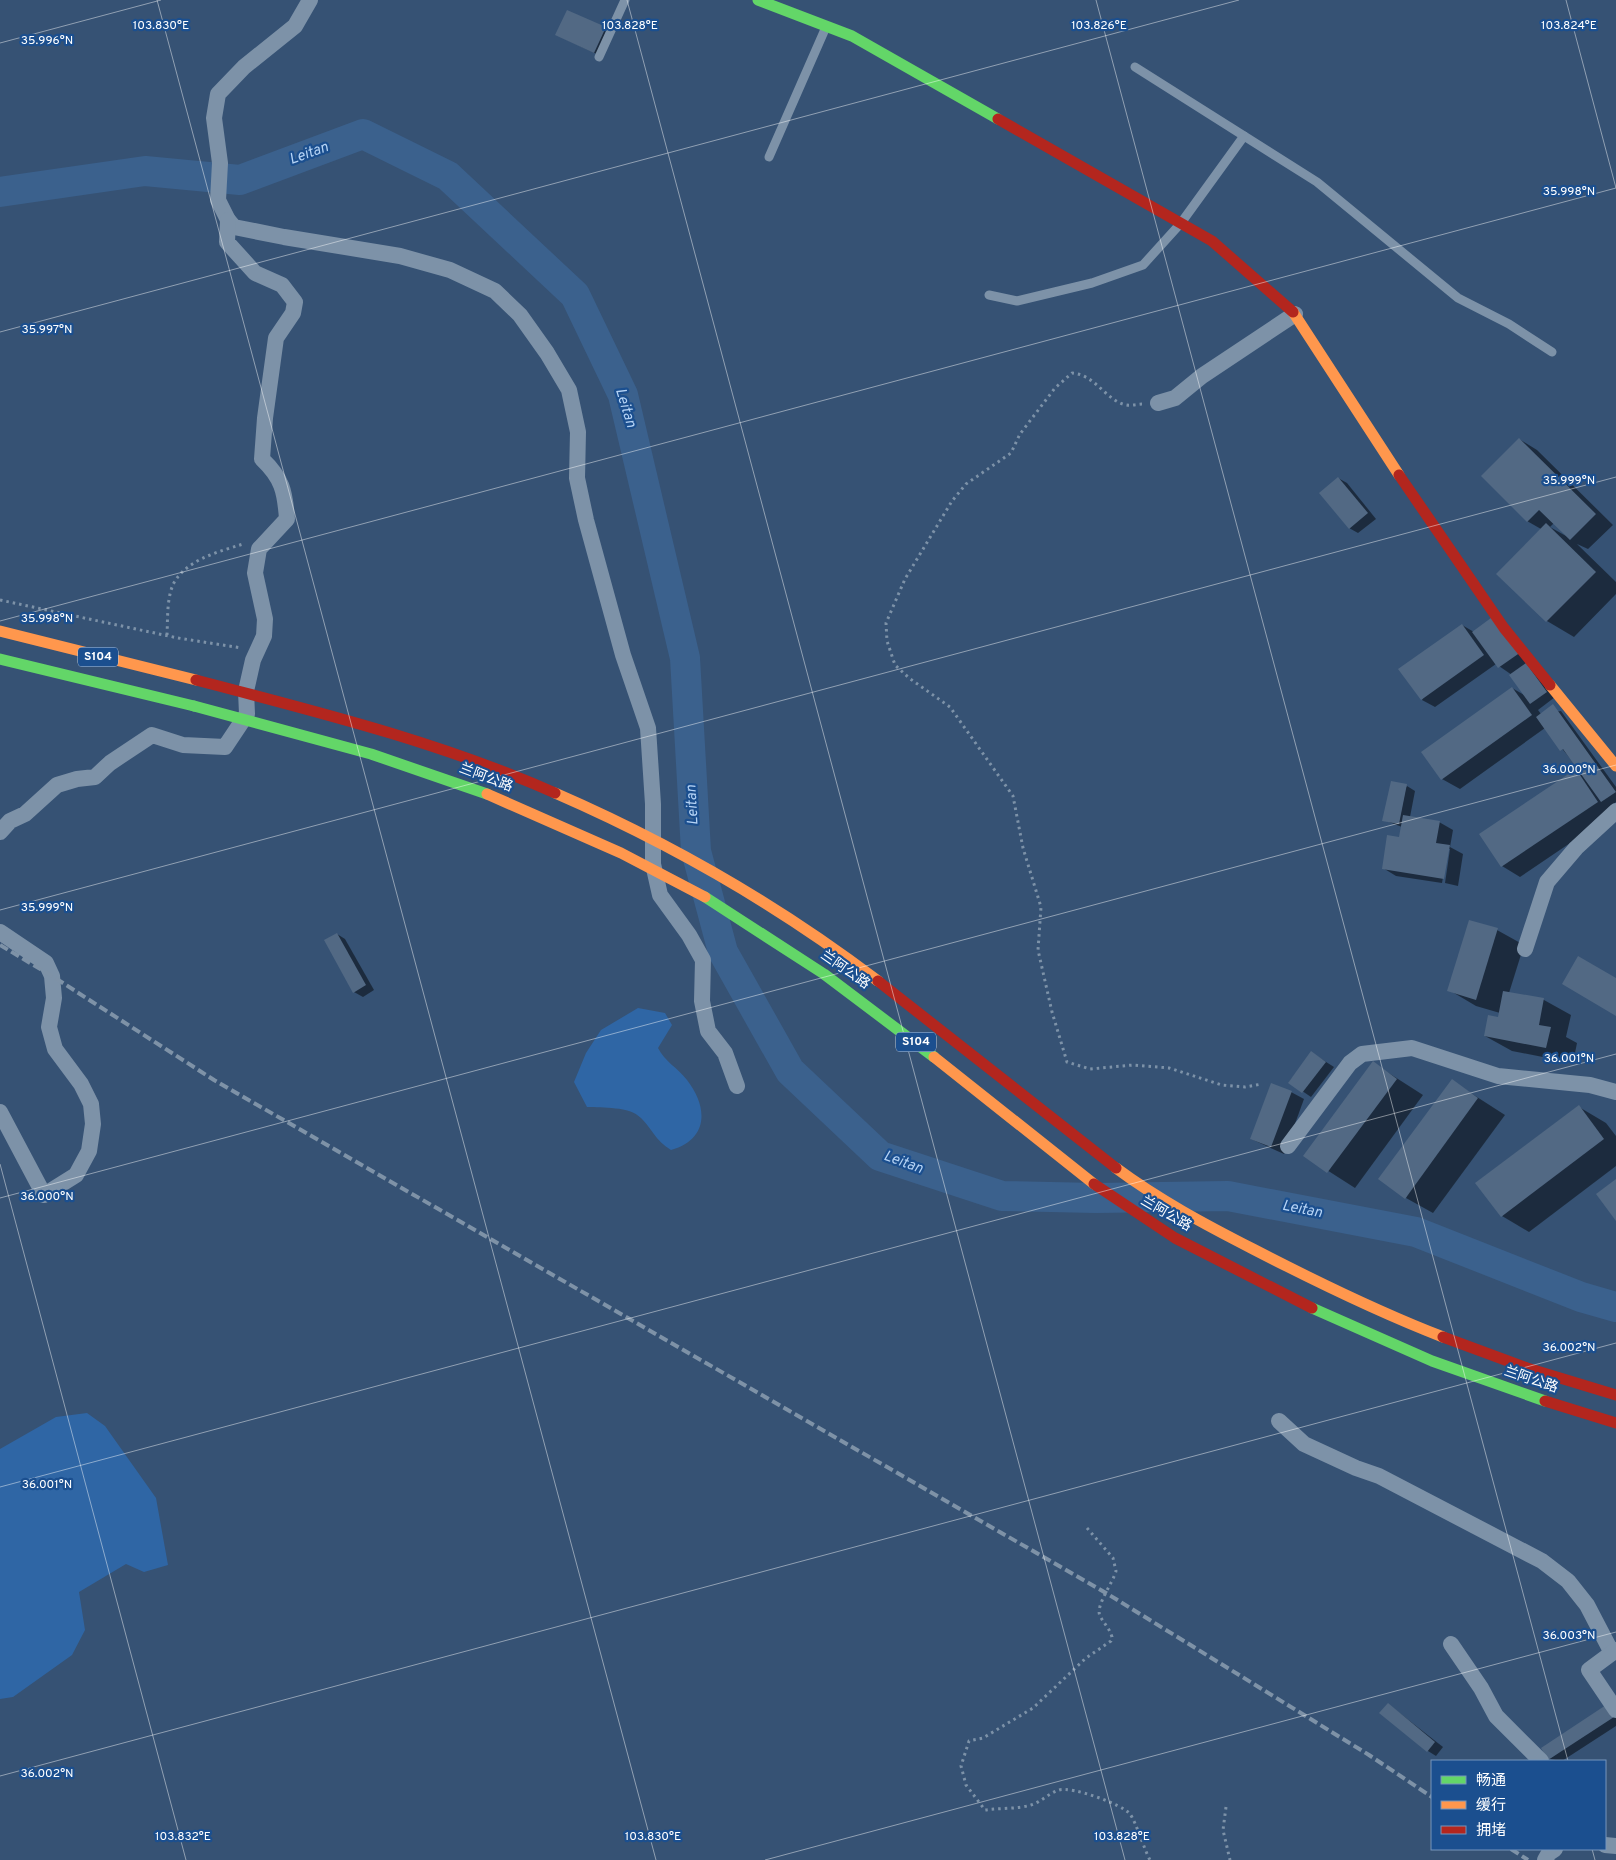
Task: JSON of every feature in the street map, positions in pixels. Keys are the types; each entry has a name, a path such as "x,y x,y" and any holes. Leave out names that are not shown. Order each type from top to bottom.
{"main road":[{"path":"758,0 826,28 852,36 1212,241 1295,314 1390,462 1504,628 1616,766"},
{"name":"兰阿公路","path":"0,631 54,647 196,680 342,718 455,754 534,785 646,836 762,901 825,942 924,1015 974,1057 1142,1187 1299,1273 1408,1322 1528,1368 1616,1395"},
{"name":"兰阿公路","path":"0,659 194,706 335,744 455,782 576,831 692,890 803,958 908,1036 1128,1208 1180,1239 1287,1296 1397,1346 1529,1396 1616,1422"}],"street":[{"path":"310,0 295,26 244,67 218,94 214,118 220,163 218,200 228,220 234,227 400,256 450,270 494,291 520,314 547,353 568,390 578,432 577,478 586,520 623,655 648,728 653,804 653,864 660,895 689,935 703,960 702,1001 708,1030 724,1053 737,1086"},
{"path":"0,832 10,821 25,814 57,785 77,779 95,777 110,763 152,735 183,745 225,747 246,714 246,691 257,651 264,636 265,619 256,573 259,548 287,518 286,498 278,474 262,459 265,418 276,338 293,313 295,302 282,285 255,273 227,242 228,220"},
{"path":"1158,404 1176,398 1202,376 1295,314"},
{"path":"1525,949 1547,882 1576,848 1616,811"},
{"path":"0,932 46,963 52,976 54,998 49,1027 55,1049 81,1084 91,1104 93,1124 89,1151 76,1175 44,1195 0,1112"},
{"path":"1288,1146 1350,1063 1362,1054 1412,1048 1498,1076 1590,1085 1616,1092"},
{"path":"1279,1421 1304,1444 1356,1468 1379,1476 1542,1561 1568,1581 1586,1605 1614,1652 1589,1670 1616,1710"},
{"path":"1451,1644 1481,1688 1496,1716 1540,1760"},
{"path":"1546,1860 1554,1850"}],"lane":[{"path":"599,57 624,0"},
{"path":"769,157 826,28"},
{"path":"1135,67 1317,182 1458,298 1509,324 1552,352"},
{"path":"989,295 1017,301 1092,283 1143,265 1181,223 1244,136"}],"path":[{"path":"1158,404 1127,405 1114,398 1083,374 1072,373 1056,388 1020,434 1011,453 966,484 941,518 905,579 886,623 887,641 895,665 909,678 950,707 1013,796 1023,848 1041,907 1038,950 1052,1012 1068,1062 1090,1069 1133,1065 1169,1068 1222,1085 1246,1087 1262,1084"},
{"path":"167,635 170,600 177,578 199,560 243,544 259,548"},
{"path":"0,600 167,635 257,651"},
{"path":"1087,1528 1113,1558 1116,1571 1098,1606 1099,1616 1108,1626 1112,1637 1111,1641 1086,1658 1033,1708 983,1738 969,1741 960,1766 966,1785 985,1810 1032,1805 1059,1790 1081,1791 1093,1798 1107,1801 1123,1808 1135,1822 1150,1860"},
{"path":"1226,1808 1223,1830 1230,1860"}],"shaded area":[{"path":"638,1008 665,1013 672,1025 658,1048 664,1057 687,1080 699,1101 701,1121 698,1130 683,1145 671,1150 654,1135 645,1122 636,1114 615,1108 587,1107 574,1082 586,1053 601,1030"},
{"path":"87,1413 105,1426 156,1498 168,1565 144,1572 126,1564 79,1592 85,1630 72,1655 13,1697 0,1699 0,1449 56,1417"}],"building":[{"path":"567,10 606,27 594,53 555,35"},
{"path":"1519,438 1596,514 1570,540 1539,510 1527,522 1481,476"},
{"path":"1338,477 1368,513 1349,529 1319,493"},
{"path":"1546,523 1596,572 1546,622 1496,574"},
{"path":"1495,615 1521,652 1498,668 1472,632"},
{"path":"1462,624 1484,655 1421,700 1398,669"},
{"path":"1526,663 1547,692 1530,704 1509,675"},
{"path":"1512,687 1532,715 1441,780 1421,752"},
{"path":"1553,704 1616,792 1601,802 1563,749 1560,751 1536,717"},
{"path":"1576,769 1598,802 1501,867 1479,834"},
{"path":"1391,781 1407,784 1399,824 1382,821"},
{"path":"1403,815 1440,821 1436,843 1450,845 1444,879 1382,869 1387,835 1399,837"},
{"path":"1469,920 1498,928 1476,1000 1447,991"},
{"path":"337,933 366,985 353,993 324,940"},
{"path":"1578,956 1616,978 1616,1016 1562,984"},
{"path":"1503,991 1544,998 1539,1025 1551,1027 1546,1048 1484,1036 1488,1015 1498,1017"},
{"path":"1311,1051 1326,1062 1302,1093 1288,1083"},
{"path":"1373,1061 1397,1079 1327,1173 1303,1156"},
{"path":"1452,1079 1478,1098 1405,1199 1378,1179"},
{"path":"1271,1083 1292,1091 1271,1147 1250,1139"},
{"path":"1579,1105 1604,1139 1501,1217 1475,1183"},
{"path":"1616,1179 1616,1221 1596,1194"},
{"path":"1388,1703 1435,1742 1427,1752 1379,1713"},
{"path":"1606,1705 1614,1717 1548,1760 1541,1748"}],"waterway":[{"name":"Leitan","path":"0,192 145,171 240,180 363,134 448,176 575,295 623,395 685,658 696,851 723,952 790,1071 880,1156 1002,1196 1096,1198 1228,1196 1416,1232 1581,1297 1616,1307"}],"railway":[{"path":"0,945 52,976 214,1080 1106,1593 1369,1755 1431,1796"},
{"path":"1513,1850 1528,1860"}],"traffic: fast":[{"path":"758,0 852,36 998,119"},
{"path":"0,659 194,706"},
{"path":"194,706 371,754 487,794"},
{"path":"705,897 824,974 934,1057"},
{"path":"1312,1308 1432,1361 1545,1401"}],"traffic: slow":[{"path":"1293,312 1399,475"},
{"path":"0,631 196,680"},
{"path":"1550,685 1616,766"},
{"path":"555,793 640,833 722,877 802,927 878,981"},
{"path":"487,794 621,853 705,897"},
{"path":"934,1057 1094,1184"},
{"path":"1116,1168 1166,1201 1235,1240 1347,1296 1443,1337"}],"traffic: jam":[{"path":"998,119 1212,241 1293,312"},
{"path":"1399,475 1504,628 1550,685"},
{"path":"196,680 333,716 423,743 468,758 555,793"},
{"path":"878,981 1116,1168"},
{"path":"1094,1184 1175,1238 1312,1308"},
{"path":"1443,1337 1527,1368 1616,1395"},
{"path":"1545,1401 1616,1423"}]}
